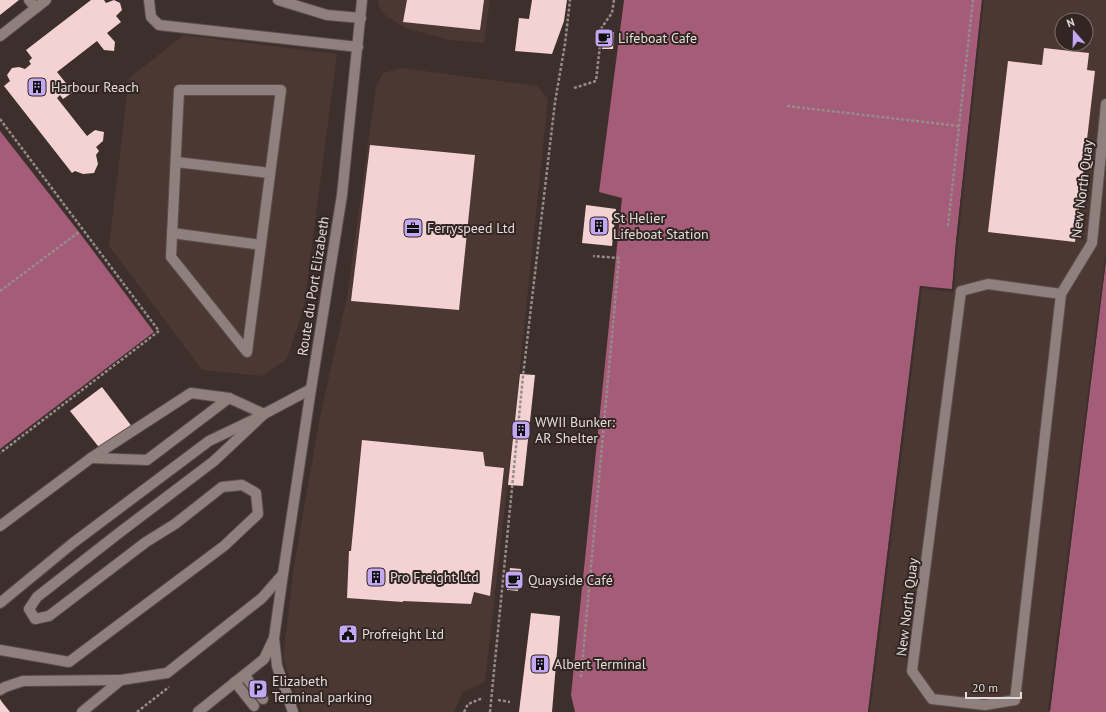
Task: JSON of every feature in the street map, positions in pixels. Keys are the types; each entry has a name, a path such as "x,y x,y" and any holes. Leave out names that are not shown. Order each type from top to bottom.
{"street":[{"path":"0,36 32,4 46,0"},
{"path":"149,0 151,17 159,25 358,47"},
{"path":"278,0 327,15 361,18"},
{"name":"Route du Port Elizabeth","path":"274,638 310,389 342,195 362,0"},
{"path":"179,90 282,90 247,352 171,257 176,162 179,90"},
{"name":"New North Quay","path":"1061,294 988,284 961,291 912,671 932,700 985,705 1015,700 1061,294 1092,243 1106,104"},
{"path":"176,162 270,173"},
{"path":"172,233 261,245"},
{"path":"0,603 73,543 209,441 310,389"},
{"path":"0,526 91,458 191,393 229,398 264,414"},
{"path":"91,458 147,460 229,398"},
{"path":"0,650 69,662 224,546 258,514 256,492 242,485 222,487 174,524 146,542 49,616 35,619 29,609 37,597 118,533 214,461 264,414"},
{"path":"0,690 23,682 121,680 167,673 262,598 283,574"},
{"path":"198,712 264,659 274,638"},
{"path":"274,638 277,666 293,712"},
{"path":"245,675 263,699"},
{"path":"82,712 121,680"},
{"path":"235,682 254,706"}],"path":[{"path":"490,712 525,360 555,102 565,44 570,0"},
{"path":"574,88 596,81 602,27 612,13 614,0"},
{"path":"948,226 973,0"},
{"path":"787,106 959,126"},
{"path":"0,119 159,331 0,453"},
{"path":"0,291 79,232"},
{"path":"581,677 620,258 593,256"},
{"path":"464,712 468,704 483,698"},
{"path":"498,700 510,702"}],"shaded area":[{"path":"378,0 490,0 484,43 449,40 405,28 385,15 378,5"},
{"path":"624,0 982,0 952,290 920,286 868,712 575,712 571,695 622,198 599,192"},
{"path":"982,0 1106,0 1106,260 1048,712 868,712 920,286 952,290"},
{"path":"184,35 337,54 304,307 287,359 263,376 202,370 109,246 129,78"},
{"path":"402,68 537,86 548,99 485,682 463,692 454,712 302,712 283,658 294,565 320,417 347,297 376,87 383,73"},
{"path":"0,131 79,232 154,332 0,449"},
{"path":"1106,260 1106,712 1048,712 1050,711"}],"pier":[{"path":"982,0 984,0 954,290 952,292 922,288 870,712 868,712 920,286 952,289"},
{"path":"1105,258 1106,260 1050,711 1046,712 1048,710"}],"building":[{"path":"0,0 19,0 0,15"},
{"name":"Harbour Reach","path":"91,0 104,0 106,3 114,0 120,3 122,10 116,16 121,22 107,33 115,42 114,51 104,50 97,41 57,72 73,92 63,99 60,95 57,98 87,136 95,130 104,132 103,141 96,147 99,151 96,155 98,164 94,173 83,174 75,171 72,173 4,86 10,81 7,75 12,68 19,67 25,69 31,64 29,61 32,58 26,50"},
{"path":"407,0 484,0 480,30 403,22"},
{"path":"532,0 567,0 564,21 552,54 515,51 519,18 529,19"},
{"path":"604,32 614,32 613,49 602,49"},
{"path":"1044,48 1054,49 1054,52 1089,53 1087,70 1095,71 1075,242 988,232 1008,61 1042,65"},
{"name":"Ferryspeed Ltd","path":"370,145 475,155 459,310 351,301"},
{"name":"St Helier Lifeboat Station","path":"586,205 616,209 612,246 582,243"},
{"name":"WWII Bunker: AR Shelter","path":"520,374 535,375 523,486 508,485"},
{"path":"102,387 133,428 102,451 70,411"},
{"path":"362,440 483,452 485,466 504,468 490,596 474,592 471,604 403,602 347,598 349,551 351,551"},
{"name":"Quayside Café","path":"510,568 521,569 518,591 507,590"},
{"name":"Albert Terminal","path":"531,613 560,616 552,712 519,712"},
{"path":"0,699 2,702 10,712 0,712"}],"place":[{"name":"Lifeboat Cafe","path":"604,38"},
{"name":"Harbour Reach","path":"37,87"},
{"name":"St Helier Lifeboat Station","path":"599,226"},
{"name":"Ferryspeed Ltd","path":"413,228"},
{"name":"WWII Bunker: AR Shelter","path":"521,430"},
{"name":"Pro Freight Ltd","path":"376,577"},
{"name":"Quayside Café","path":"514,580"},
{"name":"Profreight Ltd","path":"348,634"},
{"name":"Albert Terminal","path":"540,664"},
{"name":"Elizabeth Terminal parking","path":"258,689"}]}
